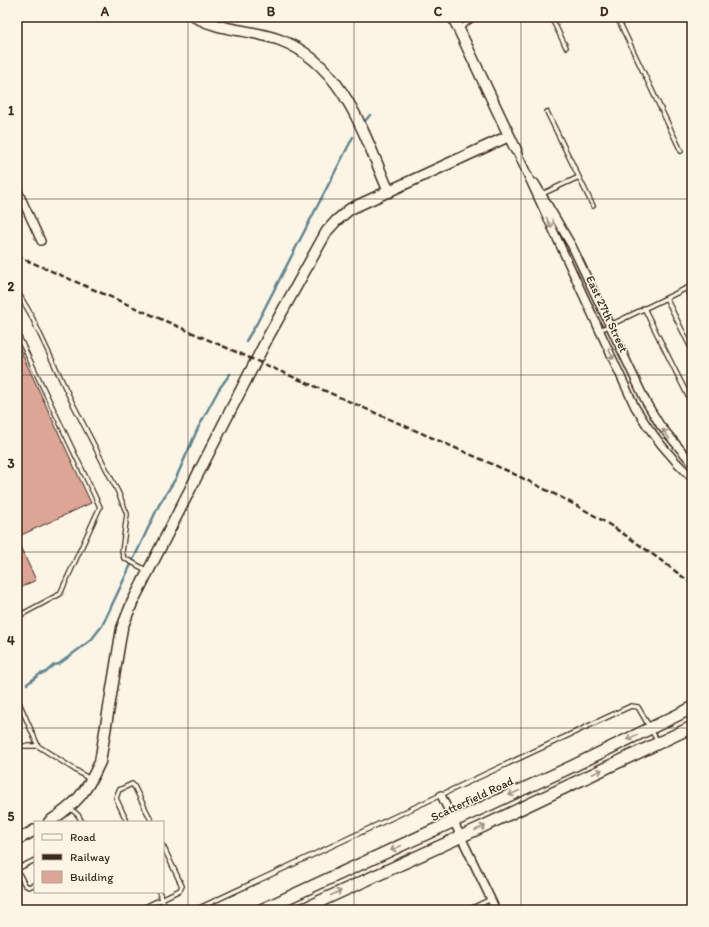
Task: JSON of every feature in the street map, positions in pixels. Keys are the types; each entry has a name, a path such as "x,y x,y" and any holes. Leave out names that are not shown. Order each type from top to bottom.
{"main road":[{"name":"Scatterfield Road","path":"261,910 454,821 692,708"},
{"path":"301,910 692,727"}],"street":[{"path":"195,17 226,29 280,40 314,59 328,72 341,89 352,109 389,192"},
{"name":"East 27th Street","path":"454,17 635,406 648,429 671,458 692,478"},
{"path":"50,821 70,808 82,796 92,780 100,762 105,739 122,628 132,603 268,337 327,231 350,209 509,136"},
{"name":"East 27th Street","path":"516,150 572,246 646,402 660,425 692,463"},
{"path":"17,189 41,241"},
{"path":"441,795 496,910"},
{"path":"17,840 34,831"}],"lane":[{"path":"459,28 476,17"},
{"path":"554,17 552,19 566,48"},
{"path":"617,17 681,151"},
{"path":"547,112 593,206"},
{"path":"542,194 579,177"},
{"path":"600,330 692,286"},
{"path":"687,288 692,298"},
{"path":"17,291 34,320 70,398 118,492 127,514 122,552 124,558 148,572"},
{"path":"666,298 692,350"},
{"path":"644,308 692,404"},
{"path":"17,333 100,507 60,594 17,617"},
{"path":"17,698 38,746"},
{"path":"195,910 631,706 638,707 658,743"},
{"path":"17,746 38,746 92,780"},
{"path":"127,821 116,798 119,790 132,784 152,821"},
{"path":"70,808 78,815 81,821"},
{"path":"139,910 180,890 182,886 164,848"},
{"path":"34,860 19,868 18,872 24,885 29,887 34,884"},
{"path":"159,893 167,910"},
{"path":"468,910 491,899"}],"building":[{"path":"17,343 91,503 17,537"},
{"path":"17,540 36,580 17,589"}],"waterway":[{"path":"442,22 446,17"},
{"path":"365,121 370,115"},
{"path":"246,341 257,323 353,137"},
{"path":"27,684 40,674 45,673 54,665 59,664 91,640 102,626 159,505 176,478 198,428 219,389 230,374"}],"railway":[{"path":"17,256 508,471 596,516 652,554 692,584"}]}
